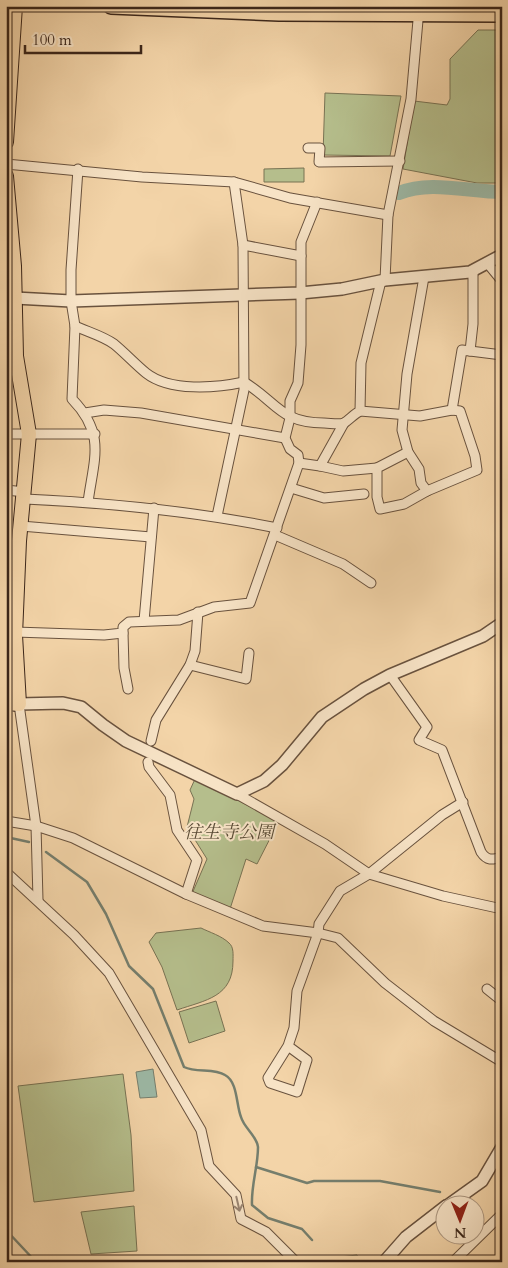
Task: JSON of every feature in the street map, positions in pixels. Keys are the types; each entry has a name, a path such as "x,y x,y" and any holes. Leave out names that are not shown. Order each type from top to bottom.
{"highway":[{"path":"111,6 279,13 420,10 498,12"}],"main road":[{"path":"6,142 16,6"},
{"path":"6,176 15,298 16,356 29,434 12,635 13,703"}],"street":[{"path":"360,411 361,364 383,281 388,215 411,99 420,10"},
{"path":"308,148 320,148 320,162 400,161"},
{"path":"6,164 78,169 142,177 234,182 290,198 388,215"},
{"path":"78,169 73,233 72,301 75,326 72,399 85,413 95,434 96,448 88,502"},
{"path":"216,516 237,428 244,382 243,245 234,182"},
{"path":"128,689 124,668 123,627 129,622 179,620 214,607 250,603 300,463 298,455 290,449 285,438 290,418 290,401 298,383 301,344 301,242 316,202"},
{"path":"243,245 301,256"},
{"path":"15,298 72,301 243,297 300,293 473,271 502,255"},
{"path":"488,264 502,281"},
{"path":"470,351 473,324 473,271"},
{"path":"424,276 402,415 402,430 408,452 418,469 421,483 427,491"},
{"path":"75,326 113,343 148,374 161,380 205,388 244,382 263,393 276,408 290,418 319,423 344,423"},
{"path":"452,410 462,350 502,355"},
{"path":"85,413 104,410 141,413 237,428 285,438"},
{"path":"320,466 344,423 360,411 420,416 452,410 460,411 475,456 477,470 427,491 404,504 380,509 377,498 377,468"},
{"path":"6,434 95,434"},
{"path":"300,463 343,471 377,468 408,452"},
{"path":"291,488 324,498 364,494"},
{"path":"6,490 25,495 216,516 276,531 343,564 371,583"},
{"path":"144,622 154,508"},
{"path":"21,526 151,537"},
{"path":"151,741 156,720 190,665 195,651 198,612"},
{"path":"237,794 264,781 282,765 322,717 390,675 483,636 502,623"},
{"path":"12,635 104,636 123,633"},
{"path":"190,665 246,679 249,653"},
{"path":"390,675 427,727 419,740 442,750 481,852 485,858 501,860"},
{"path":"38,900 36,826 13,703 63,703 81,707 103,725 126,740 237,794 325,844 368,874 443,896 502,909"},
{"path":"148,762 149,767 170,795 177,830 197,860 186,894"},
{"path":"288,1046 307,1060 297,1092 270,1083 268,1078 288,1046 294,1028 297,991 318,933 319,924 340,891 368,874 442,815 463,802"},
{"path":"6,822 36,826 73,838 186,894 263,926 318,933 338,938 385,983 434,1021 502,1062"},
{"path":"6,872 38,900 109,974 201,1130 209,1166 236,1195 242,1219 266,1232 296,1262"},
{"path":"486,989 502,1001"},
{"path":"460,1196 482,1180 502,1147"},
{"path":"384,1262 406,1236 436,1214"},
{"path":"453,1262 502,1214"}],"green space":[{"path":"478,30 502,30 502,183 477,183 403,169 414,101 447,105 450,99 450,59"},
{"path":"325,93 401,96 390,156 323,155"},
{"path":"304,168 304,182 264,182 264,169"},
{"name":"往生寺公園","path":"195,779 279,821 257,864 246,859 230,909 191,896 207,859 187,827 194,799 190,790"},
{"path":"201,928 223,938 231,945 233,954 232,973 223,990 216,995 177,1010 162,967 149,942 156,933"},
{"path":"216,1001 225,1031 189,1043 179,1012"},
{"path":"123,1074 131,1135 134,1191 34,1202 18,1086"},
{"path":"134,1206 137,1251 91,1254 81,1212"},
{"path":"357,1255 360,1262 323,1262 331,1258"}],"shaded area":[{"path":"153,1069 157,1097 140,1098 136,1072"}],"waterway":[{"path":"399,193 424,187 502,192"},
{"path":"6,837 29,842"},
{"path":"46,852 87,882 106,914 129,966 153,989 184,1067 221,1073 229,1078 232,1083 239,1112 258,1147 252,1205 268,1218 302,1229 312,1240"},
{"path":"256,1167 307,1183 314,1181 380,1181 440,1192"},
{"path":"6,1230 36,1262"}]}
